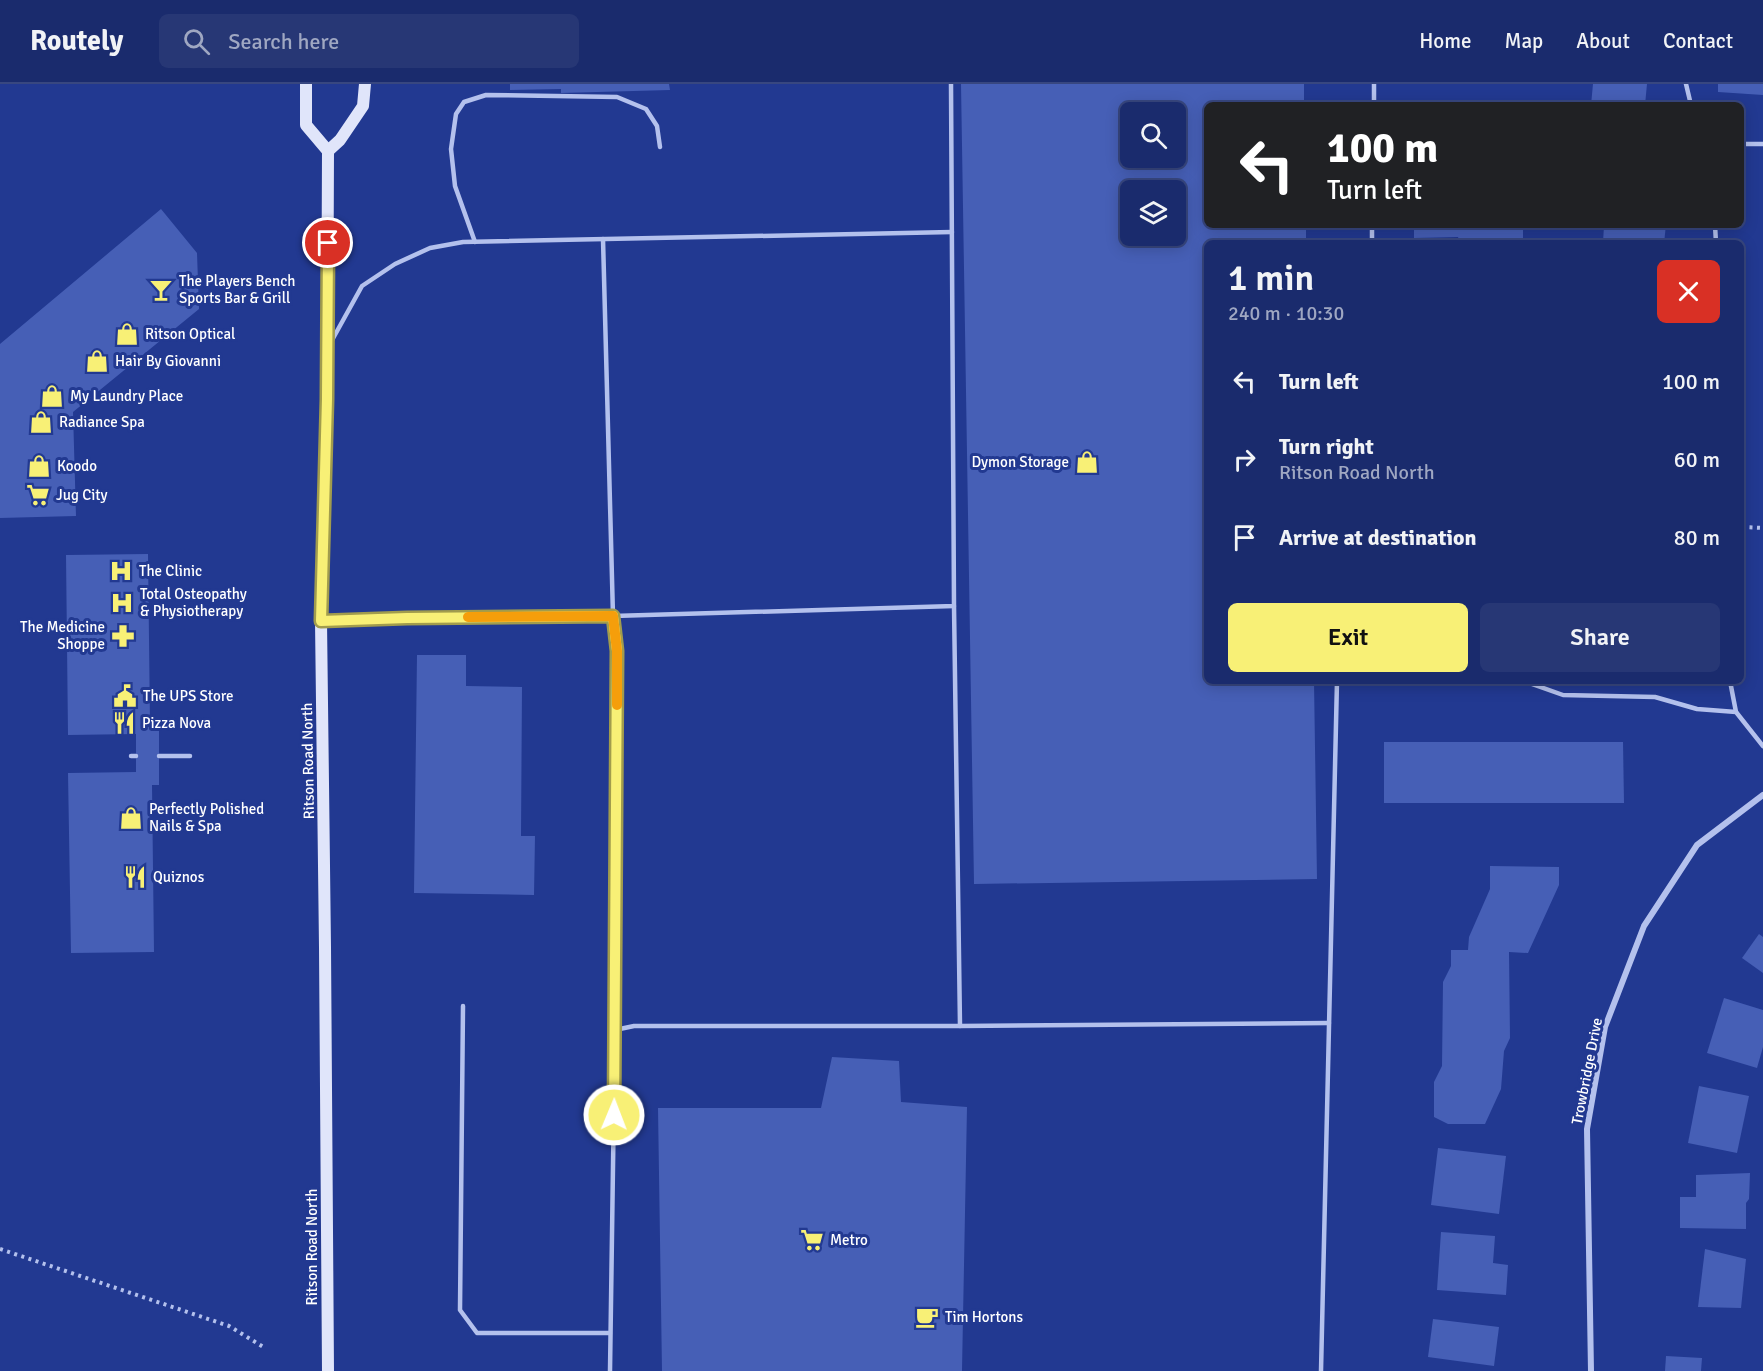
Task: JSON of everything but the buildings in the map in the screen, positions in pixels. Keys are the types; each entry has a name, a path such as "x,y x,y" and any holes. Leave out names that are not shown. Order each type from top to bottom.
{"main road":[{"path":"306,84 306,125 328,151 340,140 363,106 364,84"},
{"name":"Ritson Road North","path":"328,151 328,347 321,621 326,959 328,1371"}],"street":[{"name":"Trowbridge Drive","path":"1591,1371 1587,1130 1605,1027 1644,926 1697,845 1763,795"}],"lane":[{"path":"951,84 954,606 960,1026"},
{"path":"1374,84 1374,102"},
{"path":"1686,84 1690,102"},
{"path":"475,242 455,186 451,149 456,114 464,102 486,95 617,96 646,109 657,126 660,147"},
{"path":"1744,144 1763,144"},
{"path":"328,347 362,286 395,264 430,248 463,242 952,232"},
{"path":"603,239 613,616 617,651 615,1030 609,1371"},
{"path":"321,621 613,616 954,606"},
{"path":"1321,1371 1337,684"},
{"path":"1533,684 1563,694 1655,697 1697,709 1736,712"},
{"path":"1731,684 1736,712 1763,746"},
{"path":"159,756 190,756"},
{"path":"463,1005 460,1310 477,1333 610,1333"},
{"path":"615,1030 634,1026 1329,1023"}],"path":[{"path":"1744,526 1763,528"},
{"path":"0,1249 229,1326 265,1348"}],"slow traffic":[{"path":"468,617 613,616 617,651 617,705"}],"place":[{"name":"The Players Bench Sports Bar & Grill","path":"161,290"},
{"name":"Ritson Optical","path":"127,334"},
{"name":"Hair By Giovanni","path":"97,361"},
{"name":"My Laundry Place","path":"52,396"},
{"name":"Radiance Spa","path":"41,422"},
{"name":"Dymon Storage","path":"1087,462"},
{"name":"Koodo","path":"39,466"},
{"name":"Jug City","path":"38,495"},
{"name":"The Clinic","path":"121,571"},
{"name":"Total Osteopathy & Physiotherapy","path":"122,603"},
{"name":"The Medicine Shoppe","path":"123,636"},
{"name":"The UPS Store","path":"125,696"},
{"name":"Pizza Nova","path":"124,723"},
{"name":"Perfectly Polished Nails & Spa","path":"131,818"},
{"name":"Quiznos","path":"135,877"},
{"name":"Metro","path":"812,1240"},
{"name":"Tim Hortons","path":"927,1317"}],"route":[{"path":"328,243 327,399 321,621 613,616 617,651 614,1115"}]}
